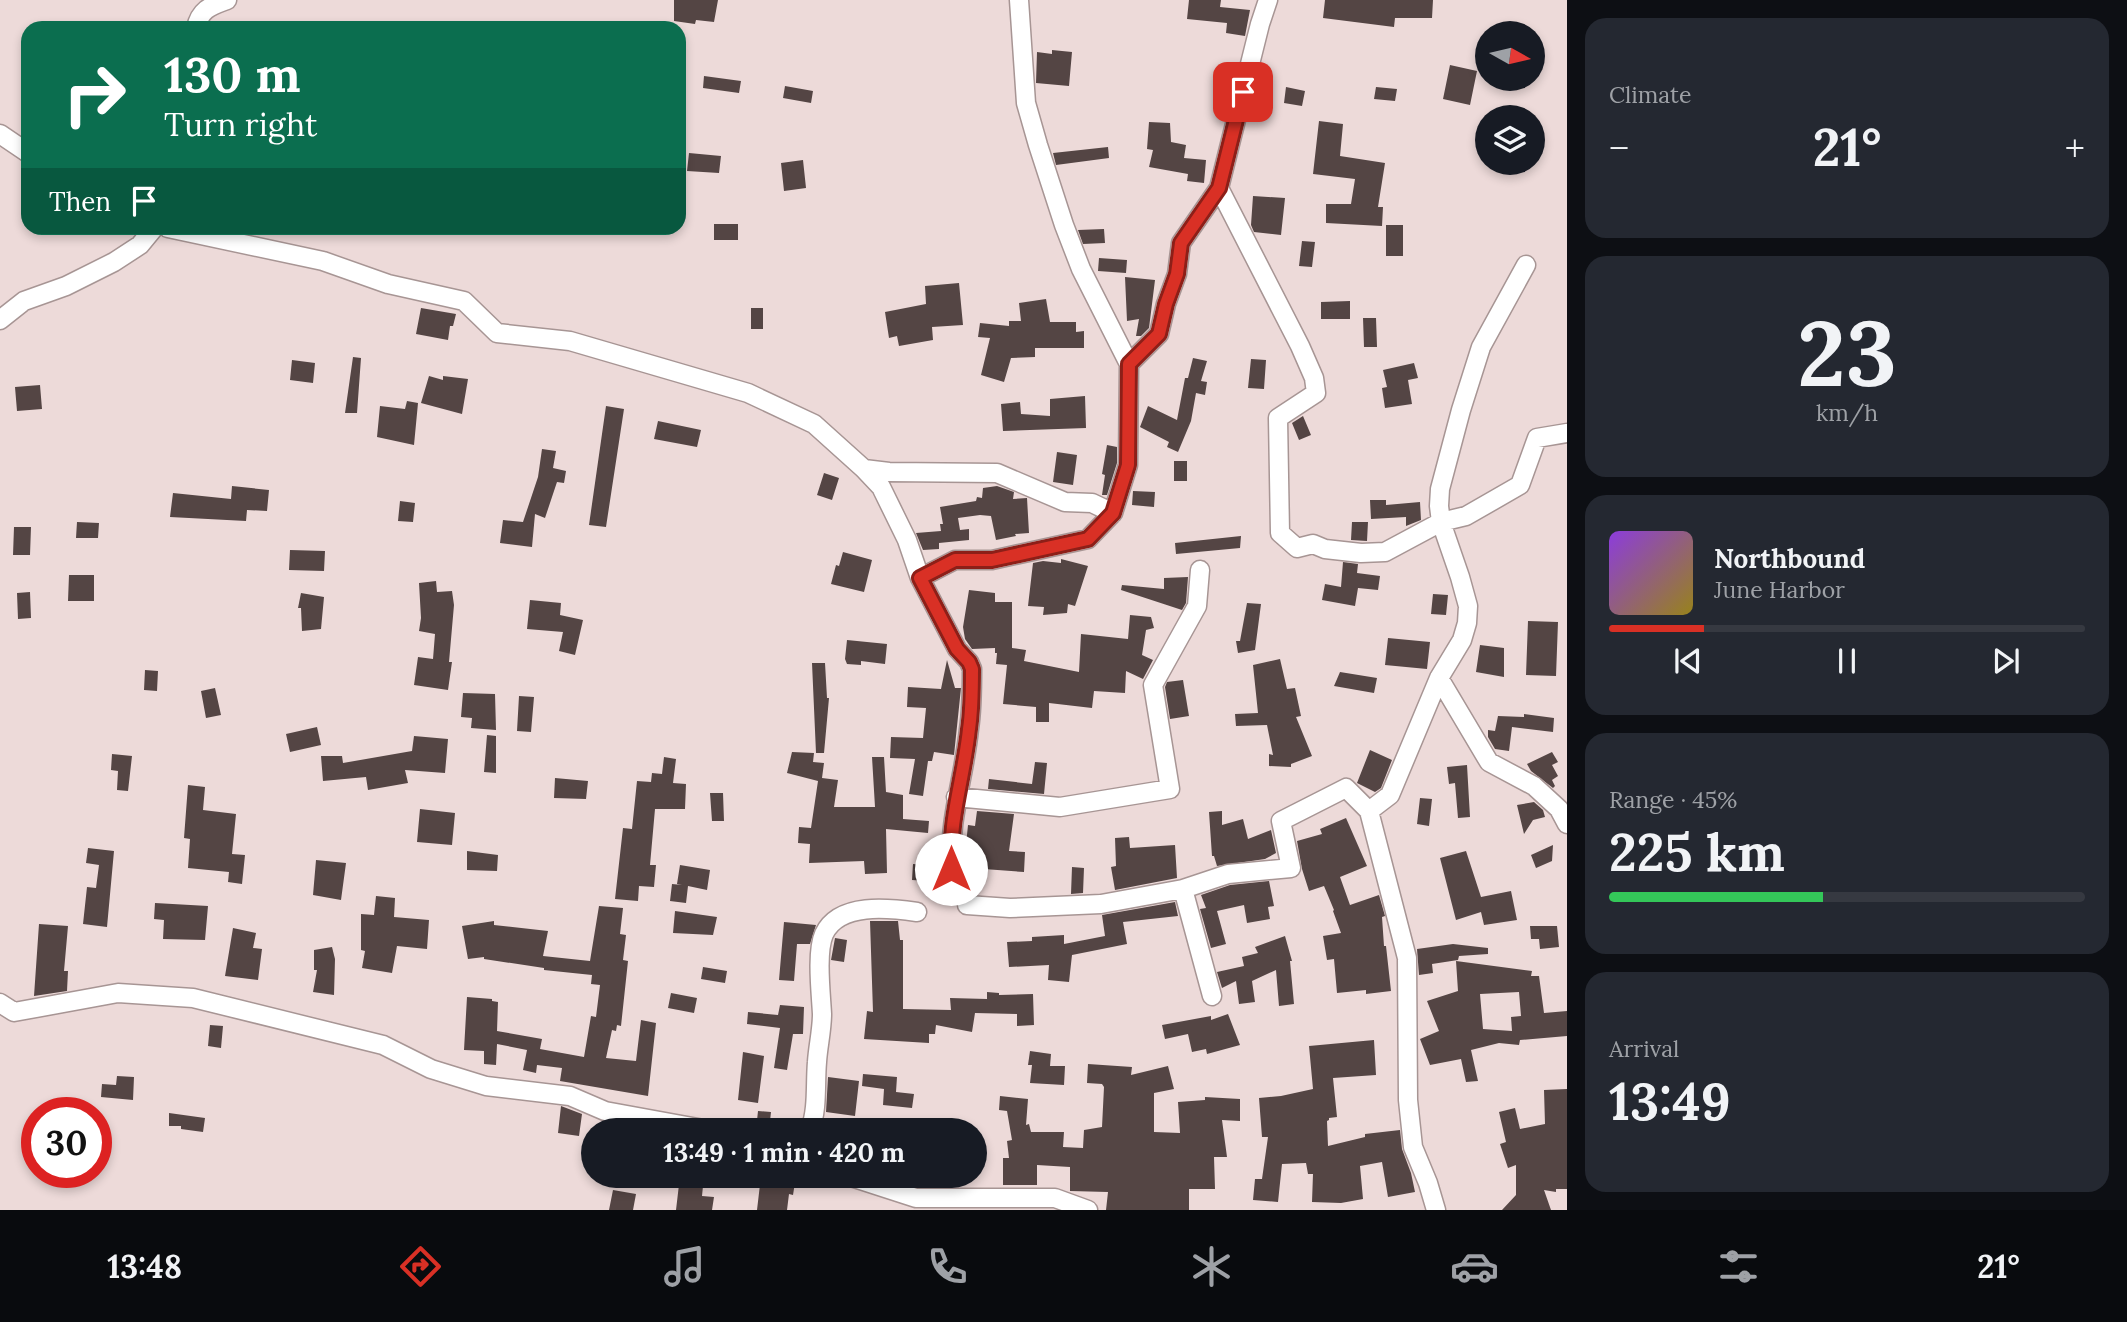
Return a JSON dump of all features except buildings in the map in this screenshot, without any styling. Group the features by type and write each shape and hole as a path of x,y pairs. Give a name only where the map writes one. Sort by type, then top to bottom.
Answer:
{"street":[{"path":"197,21 208,7 227,0"},
{"path":"920,578 955,560 992,560 1088,539 1113,513 1128,465 1129,364 1081,269 1038,145 1026,103 1019,0"},
{"path":"1129,364 1159,334 1177,274 1181,243 1219,188 1259,24 1268,0"},
{"path":"0,134 21,148"},
{"path":"1219,188 1314,378 1316,393 1278,418 1280,533 1297,548 1313,544 1325,550 1361,554 1385,552 1441,522 1466,516 1520,485 1537,438 1567,433"},
{"path":"0,320 24,301 66,286 114,262 148,235"},
{"path":"201,235 323,261 388,284 464,301 497,333 570,341 748,393 814,424 881,486 907,540 920,578 957,649 972,669 969,728 950,847 951,869"},
{"path":"1369,811 1390,795 1439,678 1462,640 1467,623 1468,606 1441,522 1440,489 1480,347 1526,265"},
{"path":"864,469 890,472 998,473 1065,502 1092,503 1113,513"},
{"path":"956,797 1060,807 1170,789 1153,685 1196,606 1200,570"},
{"path":"1439,678 1489,762 1534,786 1559,809 1567,824"},
{"path":"967,905 1010,908 1101,904 1183,888 1228,874 1292,868 1280,821 1346,788 1369,811 1407,958 1409,1100 1413,1147 1429,1183 1436,1210"},
{"path":"1183,888 1212,996"},
{"path":"813,1118 822,1017 820,985 825,932 833,923 852,912 889,908 917,912"},
{"path":"0,1003 14,1012 118,993 193,998 383,1045 431,1069 486,1086 570,1096 605,1111 643,1118"},
{"path":"885,1188 916,1198 1055,1198 1088,1210"}],"route":[{"path":"951,869 950,847 969,728 972,669 957,649 920,578 955,560 992,560 1088,539 1113,513 1128,465 1129,364 1159,334 1177,274 1181,243 1219,188 1243,92"}]}
